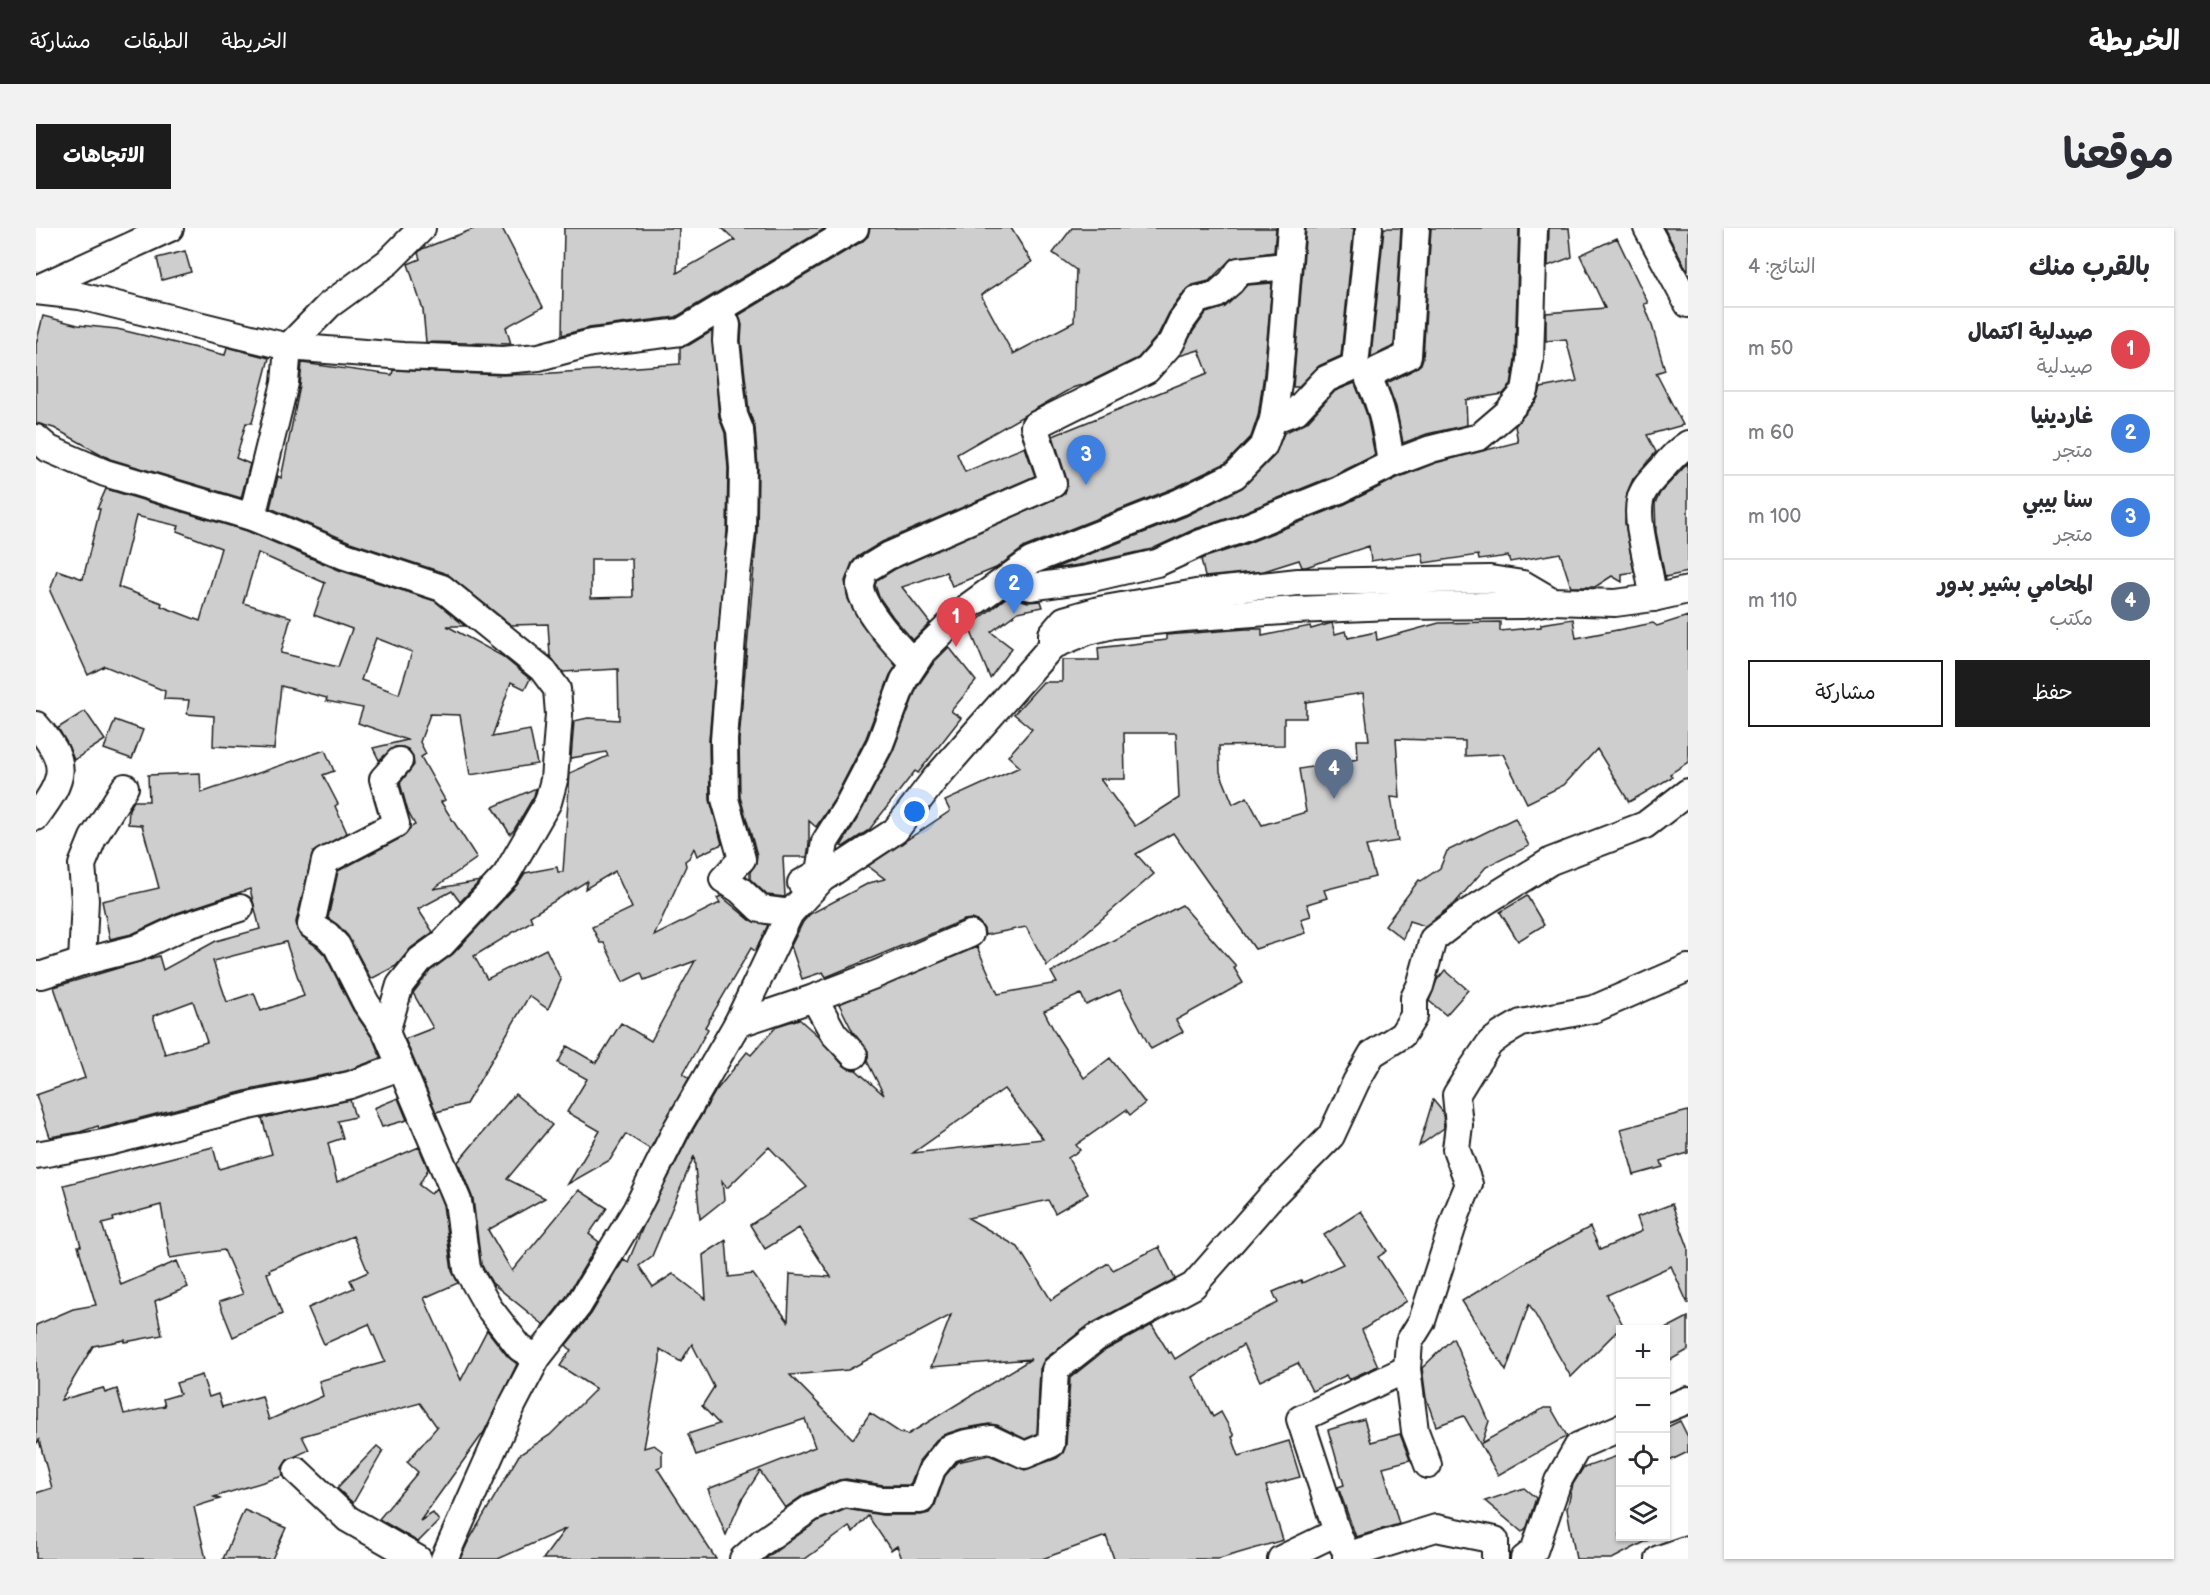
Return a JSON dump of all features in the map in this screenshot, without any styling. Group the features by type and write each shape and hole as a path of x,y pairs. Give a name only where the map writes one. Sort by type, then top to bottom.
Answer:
{"street":[{"path":"36,290 170,228"},
{"path":"252,517 285,383 288,347 329,305 388,262 422,228"},
{"path":"36,290 81,296 288,347 403,356 503,360 539,357 591,344 681,332 855,228"},
{"path":"790,913 791,889 820,872 825,842 847,807 880,744 904,680 923,651 969,606 1031,561 1180,502 1235,475 1264,445 1273,420 1279,376 1291,228"},
{"path":"1369,228 1362,373 1377,395 1384,419 1391,464"},
{"path":"1273,420 1296,411 1326,379 1378,370 1408,356 1416,228"},
{"path":"1007,579 1031,587 1088,579 1157,563 1201,543 1339,490 1391,464 1431,449 1479,437 1507,413 1525,391 1530,360 1534,228"},
{"path":"1647,228 1688,304"},
{"path":"914,663 896,645 871,612 860,586 865,570 888,556 1053,484 1034,426 1147,370 1172,344 1181,322 1197,300 1216,295 1231,282 1239,271 1276,267 1286,270"},
{"path":"720,309 727,325 726,341 734,415 740,430 743,468 742,532 736,573 724,740 725,799 742,859 723,879 740,890 760,909 790,913"},
{"path":"36,438 49,449 105,473 252,517 345,556 442,588 542,669 557,689 559,714 554,780 548,802 506,875 442,944 420,960 400,985 386,1032"},
{"path":"1653,598 1652,577 1642,535 1640,502 1644,489 1678,451 1688,444"},
{"path":"444,1559 513,1404 537,1358 578,1306 636,1210 677,1128 737,1024 790,913 822,879 895,831 934,780 1052,646 1052,634 1064,620 1099,610 1196,593 1298,582 1490,579 1522,584 1552,601 1615,603 1688,590"},
{"path":"36,725 58,759 61,771 55,790 36,817"},
{"path":"399,761 383,779 396,824 325,861 311,924 327,935 337,946 366,1003 386,1032 458,1201 467,1269 489,1308 520,1348 537,1358"},
{"path":"81,962 85,900 82,864 93,838 125,787"},
{"path":"743,1559 762,1542 811,1508 844,1494 882,1500 921,1500 932,1469 948,1449 991,1439 1025,1455 1051,1444 1055,1370 1096,1338 1193,1286 1268,1200 1331,1136 1372,1054 1402,1035 1414,1016 1414,998 1420,986 1433,939 1467,912 1551,861 1644,825 1688,792"},
{"path":"36,975 137,948 182,927 240,908"},
{"path":"737,1024 814,998 970,934"},
{"path":"1428,1465 1415,1431 1407,1354 1409,1342 1422,1321 1457,1213 1470,1184 1456,1149 1460,1125 1456,1095 1490,1043 1521,1023 1594,1009 1688,968"},
{"path":"814,998 834,1034 854,1055"},
{"path":"36,1155 109,1142 232,1110 332,1089 400,1067"},
{"path":"1407,1369 1300,1419 1347,1557 1436,1528 1495,1540 1495,1559"},
{"path":"1670,1407 1688,1400"},
{"path":"1524,1559 1534,1551 1558,1481 1578,1446 1616,1430"},
{"path":"297,1471 348,1519 418,1559"},
{"path":"1281,1559 1337,1532"},
{"path":"1659,1559 1688,1549"}],"building":[{"path":"476,228 502,228 543,307 506,327 511,344 426,342 423,310 408,264 420,259 418,253 422,249"},
{"path":"564,228 679,228 677,273 735,240 722,228 826,228 676,317 589,328 562,335"},
{"path":"870,228 1011,228 1032,262 981,295 1013,354 1074,322 1076,270 1053,253 1072,228 1276,228 1274,252 1232,258 1209,281 1193,285 1185,291 1169,313 1158,335 1138,358 1072,388 957,454 965,472 1025,447 1035,476 882,542 857,557 852,563 845,581 848,599 861,623 896,666 890,675 866,738 834,800 816,827 809,821 807,857 783,857 785,897 767,895 750,879 750,872 756,863 757,855 740,797 739,740 757,532 758,468 755,428 749,411 741,341 742,325 739,315 863,241 868,236"},
{"path":"1306,228 1354,228 1341,356 1319,366 1298,387 1293,387"},
{"path":"1384,228 1401,228 1394,346 1371,357"},
{"path":"1431,228 1519,228 1515,359 1511,385 1503,394 1466,400 1467,425 1427,434 1403,443 1396,407 1387,383 1415,369 1421,364 1423,358"},
{"path":"1549,228 1569,228 1572,257 1548,266"},
{"path":"1664,228 1688,228 1688,272"},
{"path":"1617,238 1648,303 1644,304 1665,370 1656,373 1683,425 1647,435 1656,452 1633,479 1627,493 1625,523 1634,572 1622,574 1622,582 1612,576 1595,587 1571,587 1560,553 1510,562 1508,556 1479,560 1478,555 1424,563 1422,553 1371,561 1369,546 1306,567 1302,567 1299,560 1264,571 1205,577 1201,559 1243,545 1345,504 1397,478 1435,463 1518,442 1515,426 1537,400 1541,388 1577,381 1566,339 1546,341 1546,313 1605,308 1580,255"},
{"path":"185,251 191,272 162,280 157,258"},
{"path":"1272,283 1258,416 1251,437 1226,463 1174,488 1025,547 996,568 952,586 946,572 902,587 930,623 913,640 879,597 875,585 877,580 895,569 1065,493 1067,480 1053,436 1208,373 1199,350 1179,356 1206,313 1225,307 1247,285"},
{"path":"43,316 78,325 117,329 225,355 227,347 269,358 252,423 246,423 236,458 250,464 241,498 110,459 54,428 36,423 36,344"},
{"path":"712,331 719,417 725,433 728,468 727,531 709,740 710,800 722,844 697,856 694,848 685,861 686,866 654,936 720,903 717,898 721,896 750,920 768,925 755,951 751,948 705,1027 708,1029 683,1074 689,1078 650,1149 626,1134 610,1160 568,1184 600,1131 567,1112 587,1079 558,1063 567,1046 596,1063 621,1023 651,1041 695,961 644,980 641,973 623,982 604,943 600,943 592,927 632,908 615,871 585,889 587,881 530,916 532,921 474,956 487,979 546,949 561,980 548,1009 529,996 466,1104 436,1112 405,1039 433,1028 413,993 430,971 453,954 517,885 525,873 557,867 558,872 563,872 570,773 608,756 606,752 571,758 574,721 588,718 619,720 618,669 563,672 550,656 548,624 511,625 447,574 350,542 270,508 278,476 281,478 300,386 302,363 392,375 393,370 502,375 538,374 680,364 680,347 689,345","holes":["591,559 632,559 633,597 591,598"]},
{"path":"1355,383 1367,415 1375,455 1333,476 1232,517 1195,529 1152,549 1052,569 1186,516 1242,488 1275,455 1284,433 1307,422 1335,391"},
{"path":"1688,463 1688,572 1665,577 1656,532 1655,504 1660,493"},
{"path":"106,489 247,531 339,570 435,601 465,626 447,626 502,656 530,679 525,689 511,682 492,737 530,730 537,764 470,775 460,715 430,714 420,742 426,754 421,757 445,800 441,802 477,858 433,889 480,881 460,902 452,891 418,909 433,932 411,948 396,966 371,979 348,936 328,918 338,871 403,837 415,825 408,812 400,783 414,765 413,756 408,749 395,747 379,760 373,748 407,740 358,723 363,708 326,701 327,698 281,686 274,749 213,746 214,716 187,714 189,700 164,699 165,691 105,666 88,675 50,591 57,570 83,579 100,509 97,509","holes":["136,516 179,526 177,531 221,548 200,621 161,606 162,603 118,587","258,553 325,583 314,615 352,629 338,667 281,653 291,617 243,603","376,638 412,652 399,694 361,680"]},
{"path":"1008,596 1028,602 1041,601 1043,607 1018,612 991,632 1012,648 990,678 969,627"},
{"path":"1688,616 1688,762 1670,774 1672,777 1629,802 1597,749 1564,785 1527,803 1503,754 1465,756 1465,741 1396,739 1400,798 1391,797 1398,841 1366,846 1375,877 1324,890 1327,898 1307,904 1311,916 1301,919 1306,933 1255,949 1173,833 1136,854 1154,874 1047,966 1026,927 985,935 979,922 971,919 826,977 823,972 802,979 791,946 803,922 810,914 869,883 885,879 868,866 950,811 945,801 1020,767 1008,756 1032,729 1014,714 1043,682 1062,682 1062,660 1099,660 1098,648 1166,640 1166,635 1262,629 1262,636 1310,626 1311,629 1332,623 1335,634 1346,631 1348,638 1376,632 1377,640 1439,623 1500,622 1500,631 1541,627 1541,624 1573,619 1576,638 1653,623 1657,626","holes":["1363,693 1369,740 1357,740 1358,759 1299,769 1306,812 1262,825 1247,797 1233,804 1220,772 1219,746 1284,745 1284,718 1306,718 1306,702","1124,733 1176,733 1179,798 1135,826 1100,779 1125,779"]},
{"path":"949,647 976,681 951,711 961,718 918,773 915,771 869,830 843,847 841,846 893,751 917,687 935,661"},
{"path":"85,711 105,740 74,760 58,728"},
{"path":"115,720 143,730 132,759 104,749"},
{"path":"325,750 334,771 323,775 338,804 335,806 347,833 313,852 296,922 297,930 325,955 353,1010 373,1039 381,1058 346,1071 249,1090 99,1129 98,1126 80,1132 50,1137 36,1095 85,1078 54,987 159,956 163,970 216,941 260,929 250,889 177,913 132,934 110,939 102,901 159,888 142,825 128,824 129,809 134,801 149,801 148,775 200,773 201,793","holes":["286,942 304,996 261,1011 254,993 227,1002 213,961","193,1001 207,1042 165,1054 153,1016"]},
{"path":"536,788 534,796 510,834 493,807"},
{"path":"1515,818 1529,846 1486,867 1456,902 1425,926 1409,921 1403,939 1385,925 1419,880 1421,881 1440,868 1447,851"},
{"path":"1527,896 1544,925 1518,941 1500,912"},
{"path":"1182,905 1236,966 1234,968 1243,983 1176,1020 1183,1032 1151,1049 1120,990 1086,1005 1081,994 1044,1011 1058,1038 1084,1078 1110,1058 1145,1103 1130,1115 1126,1110 1076,1145 1080,1150 1068,1158 1088,1194 1055,1213 1048,1200 968,1218 1018,1247 1051,1300 1108,1263 1113,1270 1159,1247 1175,1279 1089,1325 1045,1359 1040,1369 1037,1434 1025,1439 997,1425 989,1424 961,1429 936,1440 920,1460 910,1485 883,1485 839,1480 805,1494 785,1508 760,1471 742,1499 726,1535 708,1489 815,1447 805,1419 696,1455 688,1434 719,1424 702,1406 714,1387 692,1344 681,1362 660,1349 660,1361 644,1448 654,1445 662,1451 662,1466 657,1468 716,1559 543,1559 565,1529 498,1559 460,1559 519,1455 550,1435 596,1389 560,1366 571,1350 566,1345 591,1314 624,1259 628,1262 643,1227 690,1135 715,1092 747,1052 751,1055 777,1026 799,1019 818,1036 843,1065 856,1070 884,1095 867,1061 868,1051 853,1032 839,1004 977,947 998,994 1057,983 1051,972","holes":["1004,1089 1043,1139 913,1153","769,1147 807,1187 750,1225 765,1249 799,1228 831,1277 790,1274 788,1321 753,1274 729,1277 726,1240 703,1255 706,1299 673,1274 653,1287 639,1266 652,1256 694,1156 700,1219 724,1200 722,1181 727,1188","951,1315 931,1367 1031,1359 907,1435 870,1413 853,1439 790,1375 848,1370"]},
{"path":"1445,970 1468,990 1446,1015 1429,1001 1437,980"},
{"path":"515,1094 552,1125 507,1179 545,1198 488,1230 512,1271 579,1190 607,1208 589,1234 599,1242 566,1297 544,1325 492,1283 481,1264 473,1199 458,1162"},
{"path":"398,1098 407,1120 382,1127 374,1108"},
{"path":"350,1100 355,1117 338,1121 343,1138 328,1143 337,1182 419,1147 428,1169 419,1185 431,1194 436,1188 443,1205 452,1271 458,1283 424,1298 461,1380 487,1330 508,1357 517,1364 484,1432 420,1521 433,1513 439,1521 418,1542 379,1519 418,1472 407,1462 437,1427 420,1403 302,1436 309,1450 287,1460 282,1468 283,1476 214,1497 220,1499 194,1507 206,1559 36,1559 36,1493 52,1488 39,1440 36,1444 36,1325 73,1309 96,1305 78,1246 81,1246 64,1185 213,1147 219,1169 272,1154 262,1118","holes":["161,1205 170,1258 224,1250 243,1294 219,1302 233,1337 282,1314 267,1273 270,1272 269,1270 353,1236 368,1272 350,1280 354,1288 308,1308 324,1344 369,1324 385,1362 319,1381 323,1396 269,1420 262,1396 222,1407 218,1394 209,1397 202,1375 176,1383 180,1394 163,1399 165,1406 124,1414 117,1389 105,1393 103,1388 61,1400 93,1346 162,1335 155,1301 188,1287 177,1261 121,1285 102,1224 114,1221 113,1218"]},
{"path":"1433,1100 1443,1112 1444,1128 1419,1146"},
{"path":"1688,1111 1688,1153 1661,1161 1663,1167 1634,1175 1621,1129"},
{"path":"1672,1204 1688,1247 1688,1304 1671,1266 1607,1295 1623,1325 1616,1325 1616,1332 1571,1377 1529,1304 1506,1371 1462,1301 1531,1259 1590,1227 1600,1250 1642,1231 1637,1217"},
{"path":"1361,1211 1387,1251 1378,1257 1407,1301 1362,1330 1378,1366 1349,1379 1347,1375 1312,1391 1298,1363 1260,1381 1243,1345 1193,1377 1213,1417 1221,1412 1234,1436 1232,1437 1239,1456 1289,1441 1300,1477 1266,1486 1283,1540 1219,1559 1114,1559 1106,1536 1042,1559 902,1559 897,1546 891,1550 868,1516 853,1532 849,1527 805,1559 765,1559 818,1521 846,1509 882,1515 929,1513 935,1505 945,1476 957,1462 989,1455 1025,1470 1057,1458 1063,1453 1066,1445 1070,1378 1104,1351 1152,1325 1175,1359 1213,1335 1278,1303 1273,1292 1301,1280 1302,1283 1343,1264 1324,1235"},
{"path":"1688,1317 1688,1350 1670,1360 1670,1326"},
{"path":"1453,1338 1489,1421 1482,1443 1544,1408 1551,1408 1567,1436 1498,1475 1464,1416 1436,1426 1426,1398 1422,1368"},
{"path":"1364,1419 1371,1442 1400,1434 1410,1460 1383,1467 1399,1524 1356,1537 1338,1487 1344,1485 1328,1430"},
{"path":"1680,1421 1688,1437 1688,1452 1670,1461 1670,1433 1670,1426"},
{"path":"377,1446 383,1451 353,1503 337,1488"},
{"path":"1616,1456 1616,1541 1646,1541 1612,1559 1576,1559 1567,1509 1573,1484 1583,1468"},
{"path":"1524,1488 1536,1498 1527,1527 1522,1532 1485,1501"},
{"path":"244,1510 286,1528 272,1559 223,1559"}],"place":[{"name":"سنا بيبي","path":"1086,485"},
{"name":"غاردينيا","path":"1014,614"},
{"name":"صيدلية اكتمال","path":"956,647"},
{"name":"المحامي بشير بدور","path":"1334,799"}]}
